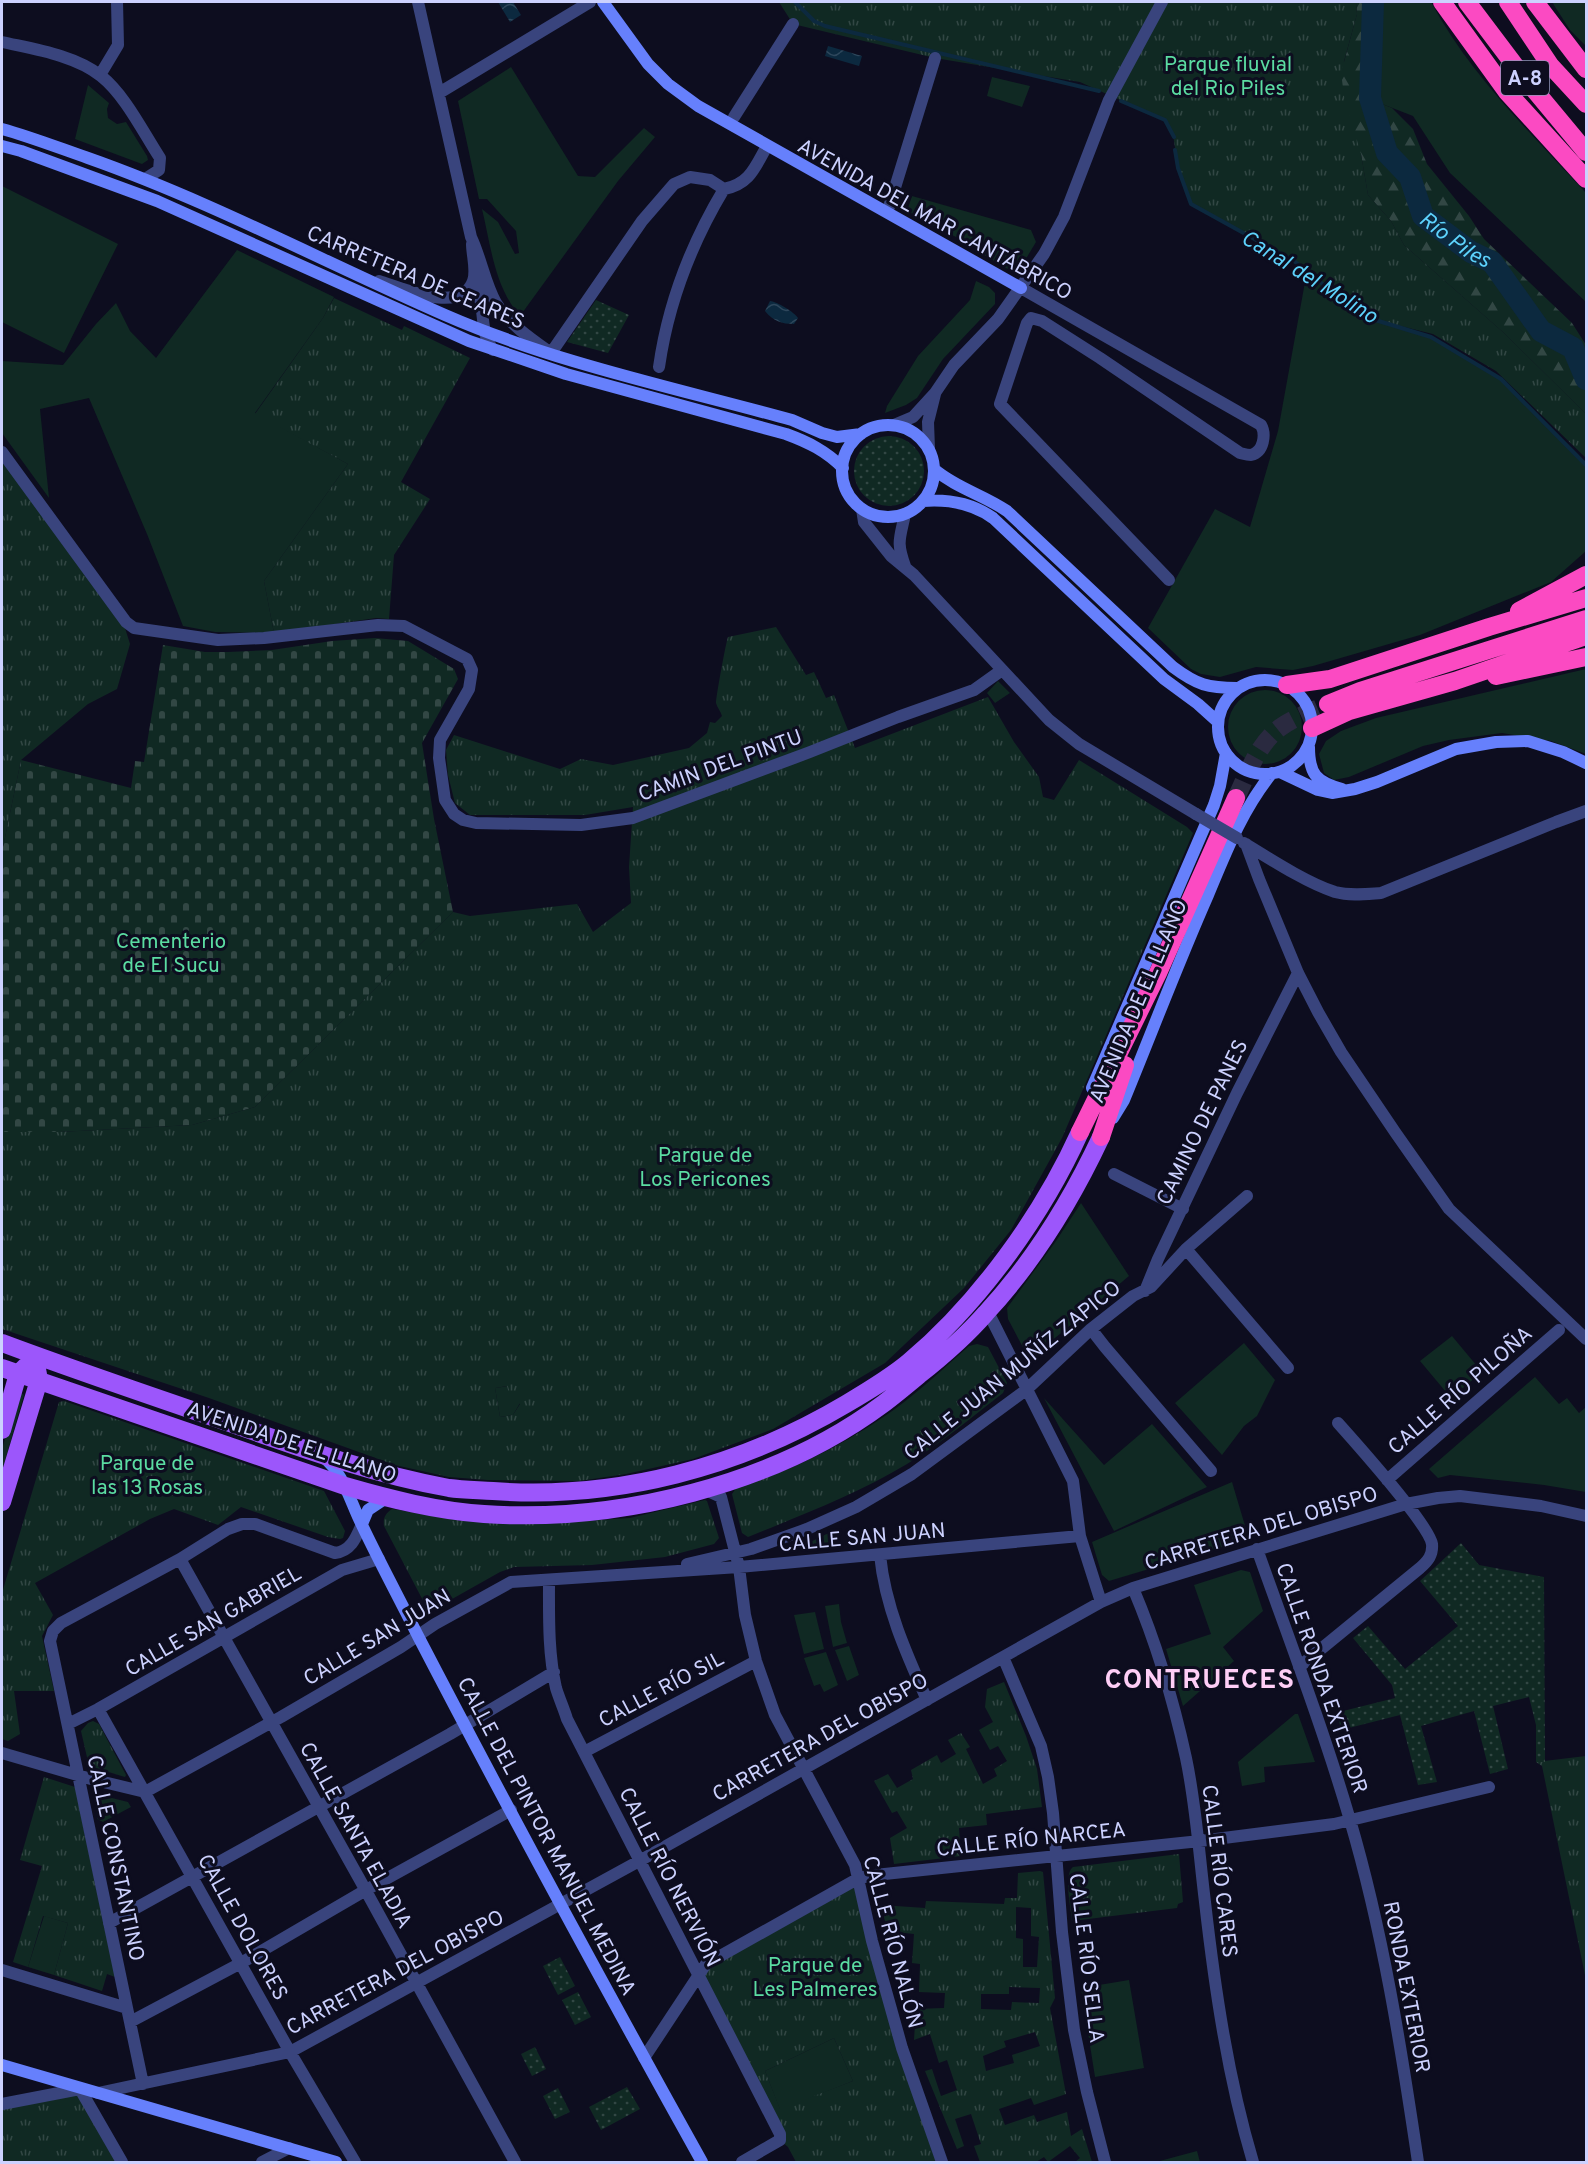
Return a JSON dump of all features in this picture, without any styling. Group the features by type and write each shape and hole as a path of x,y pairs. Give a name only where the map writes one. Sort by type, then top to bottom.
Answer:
{"highway":[{"path":"1442,2 1507,92 1587,179"},
{"name":"A-8","path":"1467,2 1522,75 1587,152"},
{"name":"A-8","path":"1508,2 1550,65 1587,104"},
{"path":"1535,2 1567,45 1587,67"},
{"path":"1489,627 1587,575"},
{"path":"1287,685 1330,679 1587,598"},
{"path":"1328,704 1587,619"},
{"path":"1311,736 1349,711 1455,681 1587,636"},
{"path":"1455,681 1502,675 1587,657"},
{"path":"1080,1132 1158,973 1236,798"},
{"path":"1101,1137 1158,973"}],"main road":[{"name":"AVENIDA DEL MAR CANTÁBRICO","path":"603,2 648,64 668,84 698,106 1021,288"},
{"name":"CARRETERA DE CEARES","path":"2,129 145,179 192,198 447,315 483,329 551,353 792,420 822,433 837,437 861,434"},
{"name":"CARRETERA DE CEARES","path":"2,146 157,201 441,330 493,350 566,374 786,434 822,450 843,468"},
{"path":"882,425 894,425 914,432 929,449 934,469 933,481 923,501 915,509 890,517 876,515 862,509 847,491 843,480 845,455 861,434 882,425"},
{"path":"934,469 954,483 994,501 1007,511 1173,668 1192,681 1221,688 1238,688"},
{"path":"923,501 959,502 983,511 993,518 1164,679 1218,722"},
{"path":"1355,789 1341,789 1318,779 1312,772 1309,761 1310,711 1301,696 1287,685 1276,680 1252,681 1229,696 1221,708 1218,722 1219,738 1226,753 1235,763 1246,770 1276,773 1318,790 1332,793 1355,789 1456,749 1496,742 1528,741 1563,752 1587,763"},
{"path":"1276,773 1295,763 1302,756 1311,736"},
{"name":"AVENIDA DE EL LLANO","path":"2,1343 36,1358 384,1474 452,1488 524,1493 580,1491 644,1482 714,1464 810,1425 872,1389 908,1363 968,1304 994,1272 1046,1198 1080,1132 1089,1097 1214,805 1221,786 1226,753"},
{"name":"AVENIDA DE EL LLANO","path":"10,1371 345,1486 386,1498 482,1514 541,1516 644,1504 714,1490 773,1465 829,1438 882,1405 950,1350 988,1312 1029,1262 1065,1209 1101,1137 1124,1100 1240,820 1255,795 1276,773"},
{"path":"2,1430 10,1371 26,1366 36,1358 39,1380 2,1502"},
{"name":"CALLE DEL PINTOR MANUEL MEDINA","path":"317,1452 329,1461 345,1486 379,1558 465,1725 560,1905 702,2163"},
{"path":"362,1524 368,1510 386,1498"},
{"path":"2,2065 336,2163"}],"street":[{"path":"100,75 118,45 117,2"},
{"path":"418,2 471,237 483,329 486,341 493,350"},
{"path":"439,93 590,2"},
{"path":"894,425 913,417 935,393 954,366 998,319 1044,254 1064,217 1109,99 1162,2"},
{"path":"734,117 793,24"},
{"path":"2,42 61,56 100,75 115,89 160,158 159,170 145,179"},
{"path":"889,207 935,58"},
{"path":"471,237 496,302 508,318 551,353 642,221 674,184 690,177 710,180 724,189 734,187 751,176 767,146"},
{"path":"659,367 676,292 711,212 724,189"},
{"path":"361,276 440,299 458,297 466,292 473,283 474,272"},
{"name":"AVENIDA DEL MAR CANTÁBRICO","path":"1021,288 1255,420 1264,431 1263,443 1257,451 1251,455 1240,453 1100,358 1036,318 1031,318 1027,323 1000,404 1169,580"},
{"path":"929,449 928,422 935,393"},
{"name":"CAMIN DEL PINTU","path":"2,452 126,622 135,628 218,640 264,639 378,625 404,626 467,659 472,670 469,689 440,740 439,758 445,800 454,814 463,820 476,823 581,825 633,818 974,690 1002,670"},
{"path":"862,509 864,522 891,556 905,566 1049,720 1079,744 1319,885 1336,892 1354,895 1382,893 1587,811"},
{"path":"904,514 898,537 899,549 905,566"},
{"path":"1242,841 1298,973 1341,1052 1449,1209 1587,1339"},
{"name":"CAMINO DE PANES","path":"1145,1291 1237,1093 1298,973"},
{"path":"1114,1174 1183,1209"},
{"name":"CALLE JUAN MUÑÍZ ZAPICO","path":"735,1554 807,1529 856,1507 912,1474 1026,1390 1091,1329 1133,1296 1151,1287 1185,1249 1247,1196"},
{"path":"1185,1249 1288,1368"},
{"path":"988,1312 1073,1481 1080,1536 1101,1602"},
{"path":"1091,1329 1212,1471"},
{"name":"CALLE RÍO PILOÑA","path":"1387,1480 1559,1330"},
{"path":"1299,1667 1420,1568 1431,1556 1431,1539 1387,1480 1338,1423"},
{"name":"CALLE RÍO NALÓN","path":"714,1464 714,1490 739,1568 745,1615 756,1661 775,1715 860,1878 872,1941 902,2048 942,2163"},
{"name":"CARRETERA DEL OBISPO","path":"97,2094 290,2052 560,1905 1101,1602 1133,1588 1406,1504 1438,1498 1460,1496 1541,1506 1587,1516"},
{"path":"180,1559 228,1529 242,1524 255,1524 335,1553 343,1560 342,1570"},
{"path":"335,1553 343,1552 354,1542 362,1524"},
{"name":"CALLE SAN JUAN","path":"145,1792 271,1722 497,1588 511,1582 739,1568 1080,1536"},
{"path":"778,1540 771,1548 778,1564"},
{"name":"CALLE RONDA EXTERIOR","path":"1257,1549 1350,1821"},
{"name":"CALLE SAN JUAN","path":"647,1572 735,1554"},
{"path":"880,1554 900,1639 927,1700"},
{"name":"CALLE SAN GABRIEL","path":"68,1724 342,1570 379,1558"},
{"name":"CALLE SANTA ELADIA","path":"180,1559 366,1890 515,2163"},
{"name":"CALLE CONSTANTINO","path":"143,2084 50,1641 53,1631 61,1623 180,1559"},
{"name":"CALLE RÍO NERVIÓN","path":"549,1580 549,1626 554,1672 556,1689 564,1709 699,1974 705,1991 780,2134 780,2140 742,2163"},
{"name":"CALLE RÍO CARES","path":"1133,1588 1168,1694 1186,1758 1200,1841 1213,1972 1230,2071 1253,2163"},
{"name":"CALLE RÍO SELLA","path":"1003,1657 1041,1746 1048,1777 1074,2030 1105,2163"},
{"name":"CALLE RÍO SIL","path":"584,1752 756,1661"},
{"path":"109,1923 465,1725 554,1672"},
{"name":"CALLE DOLORES","path":"98,1709 290,2052 355,2163"},
{"path":"2,1753 79,1776 145,1792"},
{"name":"CALLE RÍO NARCEA","path":"644,2058 706,1964 860,1878 1200,1841 1350,1821 1489,1787"},
{"path":"130,2022 241,1963 366,1890 511,1810"},
{"name":"RONDA EXTERIOR","path":"1350,1821 1383,1952 1399,2034 1418,2163"},
{"path":"2,1970 127,2008"},
{"path":"2,2104 80,2089 122,2163"},
{"path":"262,2163 289,2148"}],"green space":[{"name":"Parque fluvial del Rio Piles","path":"779,2 1356,2 1357,14 1341,72 1344,96 1361,154 1368,195 1391,221 1404,245 1504,333 1586,414 1586,458 1496,371 1433,334 1372,319 1345,302 1294,261 1191,204 1178,168 1173,134 1165,120 1080,82 935,58 793,24"},
{"path":"1356,2 1379,2 1377,102 1392,108 1413,129 1427,164 1469,216 1484,239 1572,323 1586,345 1586,414 1504,333 1404,245 1391,221 1368,195 1361,154 1307,112 1336,63 1344,62 1357,14"},
{"path":"1379,2 1431,2 1447,29 1483,79 1586,193 1586,302 1450,173 1413,116 1377,102"},
{"path":"1552,2 1586,2 1586,46 1570,30"},
{"path":"511,67 578,176 595,177 644,128 655,137 618,181 520,316 504,292 499,279 482,209 498,222 515,254 519,253 516,231 487,199 479,199 458,101"},
{"path":"992,77 1030,86 1022,107 987,96"},
{"path":"88,85 109,103 108,118 117,124 126,122 148,160 142,164 75,139"},
{"path":"2,186 118,244 64,353 2,322"},
{"path":"912,196 1031,230 1036,242 1021,267 1011,271 979,252 978,248 924,221 925,218 915,212 913,214 907,211"},
{"path":"237,250 334,297 323,318 255,413 348,464 264,581 274,633 215,632 183,626 89,398 40,409 49,498 2,433 2,361 63,365 116,303 130,331 156,358"},
{"path":"1307,271 1345,302 1372,319 1431,337 1501,379 1586,465 1586,551 1551,582 1420,635 1293,670 1256,667 1220,677 1201,674 1191,669 1148,628 1215,509 1250,527 1278,431"},
{"path":"976,281 989,287 995,293 995,304 943,359 917,398 885,413 918,356 970,300"},
{"path":"334,298 402,330 404,326 470,358 401,482 430,499 394,555 389,619 376,618 274,633 264,581 348,464 255,414 323,318"},
{"path":"596,300 629,315 608,353 567,342"},
{"path":"889,436 908,442 918,452 924,471 918,490 908,500 889,506 870,500 860,490 854,471 860,452 870,442"},
{"path":"2,459 124,625 130,644 117,689 88,704 21,760 2,852"},
{"name":"Parque de Los Pericones","path":"776,627 806,675 814,672 826,698 834,695 855,748 988,697 1014,742 1039,777 1043,797 1054,800 1079,760 1187,827 1193,833 1062,1138 1011,1230 964,1288 885,1363 773,1429 693,1459 626,1474 579,1481 449,1477 395,1465 209,1398 2,1329 2,1132 59,1132 192,1125 255,1107 453,912 470,916 577,904 593,932 631,903 629,867 633,807 585,815 470,815 455,803 448,775 446,750 454,735 560,769 581,759 613,765 689,748 707,733 710,722 715,723 722,716 716,703 728,637","holes":["507,1386 510,1398 520,1404 513,1415 500,1417 495,1388"]},
{"name":"Cementerio de El Sucu","path":"375,638 408,641 454,669 458,679 422,743 434,819 453,912 255,1107 192,1125 59,1132 2,1132 2,852 21,760 131,788 135,761 144,762 163,645 205,652 228,652 272,650 332,641"},
{"path":"1586,669 1586,754 1551,741 1502,733 1423,746 1349,777 1334,780 1324,773 1319,754 1326,741 1341,731 1376,718"},
{"path":"998,681 1010,693 995,703 987,693"},
{"path":"1258,690 1272,690 1286,696 1296,706 1302,720 1300,741 1286,758 1272,764 1258,764 1244,758 1234,748 1228,734 1228,720 1234,706 1244,696"},
{"path":"1081,1203 1129,1276 1036,1354 1028,1357 1008,1319 1007,1308"},
{"path":"1452,1336 1482,1372 1451,1398 1420,1361"},
{"path":"1244,1343 1275,1380 1257,1416 1244,1426 1222,1455 1175,1403"},
{"path":"977,1344 988,1347 1007,1383 1003,1393 956,1430 888,1475 829,1504 748,1537 742,1533 732,1494 737,1487 799,1464 858,1433 905,1402 969,1346"},
{"path":"1535,1377 1559,1404 1567,1398 1579,1413 1586,1407 1586,1492 1450,1475 1438,1478 1429,1469"},
{"path":"508,1386 520,1403 513,1415 500,1417 495,1388"},
{"path":"20,1392 24,1395 2,1471 2,1449"},
{"path":"1044,1398 1104,1465 1152,1424 1207,1487 1114,1531"},
{"name":"Parque de las 13 Rosas","path":"64,1401 324,1491 345,1531 343,1538 328,1537 241,1507 218,1525 174,1509 150,1519 35,1583 53,1615 42,1636 54,1691 14,1691 20,1734 8,1741 2,1739 2,1593 59,1402"},
{"path":"1232,1482 1249,1539 1109,1581 1102,1575 1092,1542"},
{"path":"705,1500 719,1538 714,1544 665,1557 592,1565 514,1567 500,1572 429,1612 384,1526 385,1516 392,1509 455,1520 535,1524 630,1518"},
{"path":"831,1532 832,1545 798,1548"},
{"path":"1461,1543 1479,1565 1544,1577 1545,1762 1536,1762 1536,1725 1529,1697 1493,1706 1508,1769 1490,1774 1474,1711 1421,1726 1437,1782 1418,1785 1400,1715 1341,1730 1336,1707 1341,1706 1343,1711 1395,1698 1392,1685 1353,1638 1368,1626 1405,1669 1458,1626 1420,1581"},
{"path":"1241,1570 1250,1572 1263,1611 1223,1647 1234,1661 1183,1706 1166,1649 1211,1634 1194,1585"},
{"path":"839,1604 847,1643 833,1647 825,1606"},
{"path":"815,1612 824,1649 804,1654 794,1615"},
{"path":"849,1646 859,1675 847,1681 835,1650"},
{"path":"826,1652 838,1685 824,1692 820,1684 814,1686 804,1658"},
{"path":"1004,1682 1037,1769 1042,1807 986,1814 987,1825 959,1828 961,1856 894,1864 890,1838 907,1828 897,1811 892,1813 874,1781 888,1774 897,1788 913,1779 911,1770 937,1755 941,1763 956,1754 948,1740 961,1733 970,1747 966,1749 983,1784 997,1776 994,1769 1007,1761 998,1746 990,1750 979,1730 993,1722 985,1707 987,1689"},
{"path":"1295,1714 1298,1714 1315,1762 1264,1767 1265,1782 1242,1786 1238,1762"},
{"path":"93,1721 99,1724 125,1777 89,1766 81,1731"},
{"path":"1586,1756 1586,1980 1542,1766 1536,1762"},
{"path":"44,1777 75,1787 115,1977 107,1974 102,1991 54,1975 68,1923 43,1916 28,1967 13,1962 42,1866 20,1860"},
{"path":"100,1795 128,1802 131,1807 103,1822 97,1819 96,1797"},
{"path":"1179,1854 1183,1902 1178,1904 1177,1908 1072,1921 1068,1877 1073,1867"},
{"path":"1043,1872 1055,1998 1050,2008 1066,2094 1034,2105 1031,2098 999,2109 1005,2125 1034,2115 1037,2122 1067,2112 1071,2136 1082,2129 1092,2162 1075,2162 1080,2158 1070,2146 1048,2162 1044,2157 1036,2162 980,2162 974,2146 981,2144 971,2114 955,2119 964,2146 957,2149 925,2071 932,2069 941,2096 957,2090 947,2060 939,2063 930,2034 914,2040 916,2009 944,2008 945,1993 919,1992 920,1964 912,1963 914,1934 887,1929 881,1905 925,1908 926,1901 1004,1904 1005,1898 1017,1898 1018,1873","holes":["1016,1907 1031,1908 1031,1936 1039,1937 1037,1967 1023,1967 1023,1939 1016,1938","1009,1987 1040,1988 1039,2003 1012,2002 1011,2010 981,2009 981,1994 1009,1994","1035,2032 1040,2046 1012,2055 1014,2063 986,2071 983,2056 1006,2047 1004,2041"]},
{"name":"Parque de Les Palmeres","path":"859,1878 872,1942 942,2162 796,2162 788,2147 780,2140 699,1974","holes":["834,2038 853,2081 780,2109 765,2071"]},
{"path":"44,1916 68,1923 54,1975 28,1967"},
{"path":"560,1957 575,1986 558,1995 543,1966"},
{"path":"1129,1980 1144,2068 1095,2077 1081,1988"},
{"path":"578,1992 591,2017 575,2025 562,2000"},
{"path":"834,2038 853,2081 780,2110 765,2071"},
{"path":"535,2047 546,2069 532,2076 521,2054"},
{"path":"627,2087 640,2109 601,2130 589,2107"},
{"path":"558,2088 570,2112 555,2119 543,2096"},
{"path":"80,2089 122,2162 2,2162 2,2104"},
{"path":"1197,2151 1200,2162 1156,2162"}],"water":[{"path":"498,2 513,2 521,15 510,22"},
{"path":"828,46 862,56 859,66 825,56"},
{"path":"770,301 781,305 796,316 798,318 794,324 771,317 765,311"}],"waterway":[{"name":"Canal del Molino","path":"795,2 814,21 825,26 1099,91"},
{"name":"Río Piles","path":"1373,2 1370,98 1387,153 1410,177 1423,216 1471,252 1492,262 1541,331 1573,348 1586,379"},
{"name":"Canal del Molino","path":"1121,101 1165,120 1174,137"},
{"name":"Canal del Molino","path":"1175,150 1178,168 1191,204 1294,261 1345,302 1372,319 1431,337 1501,379 1586,465"}],"tunnel":[{"path":"1236,798 1254,759 1266,741 1292,720 1328,704"}],"district":[{"name":"CONTRUECES","path":"1200,1679"}]}
